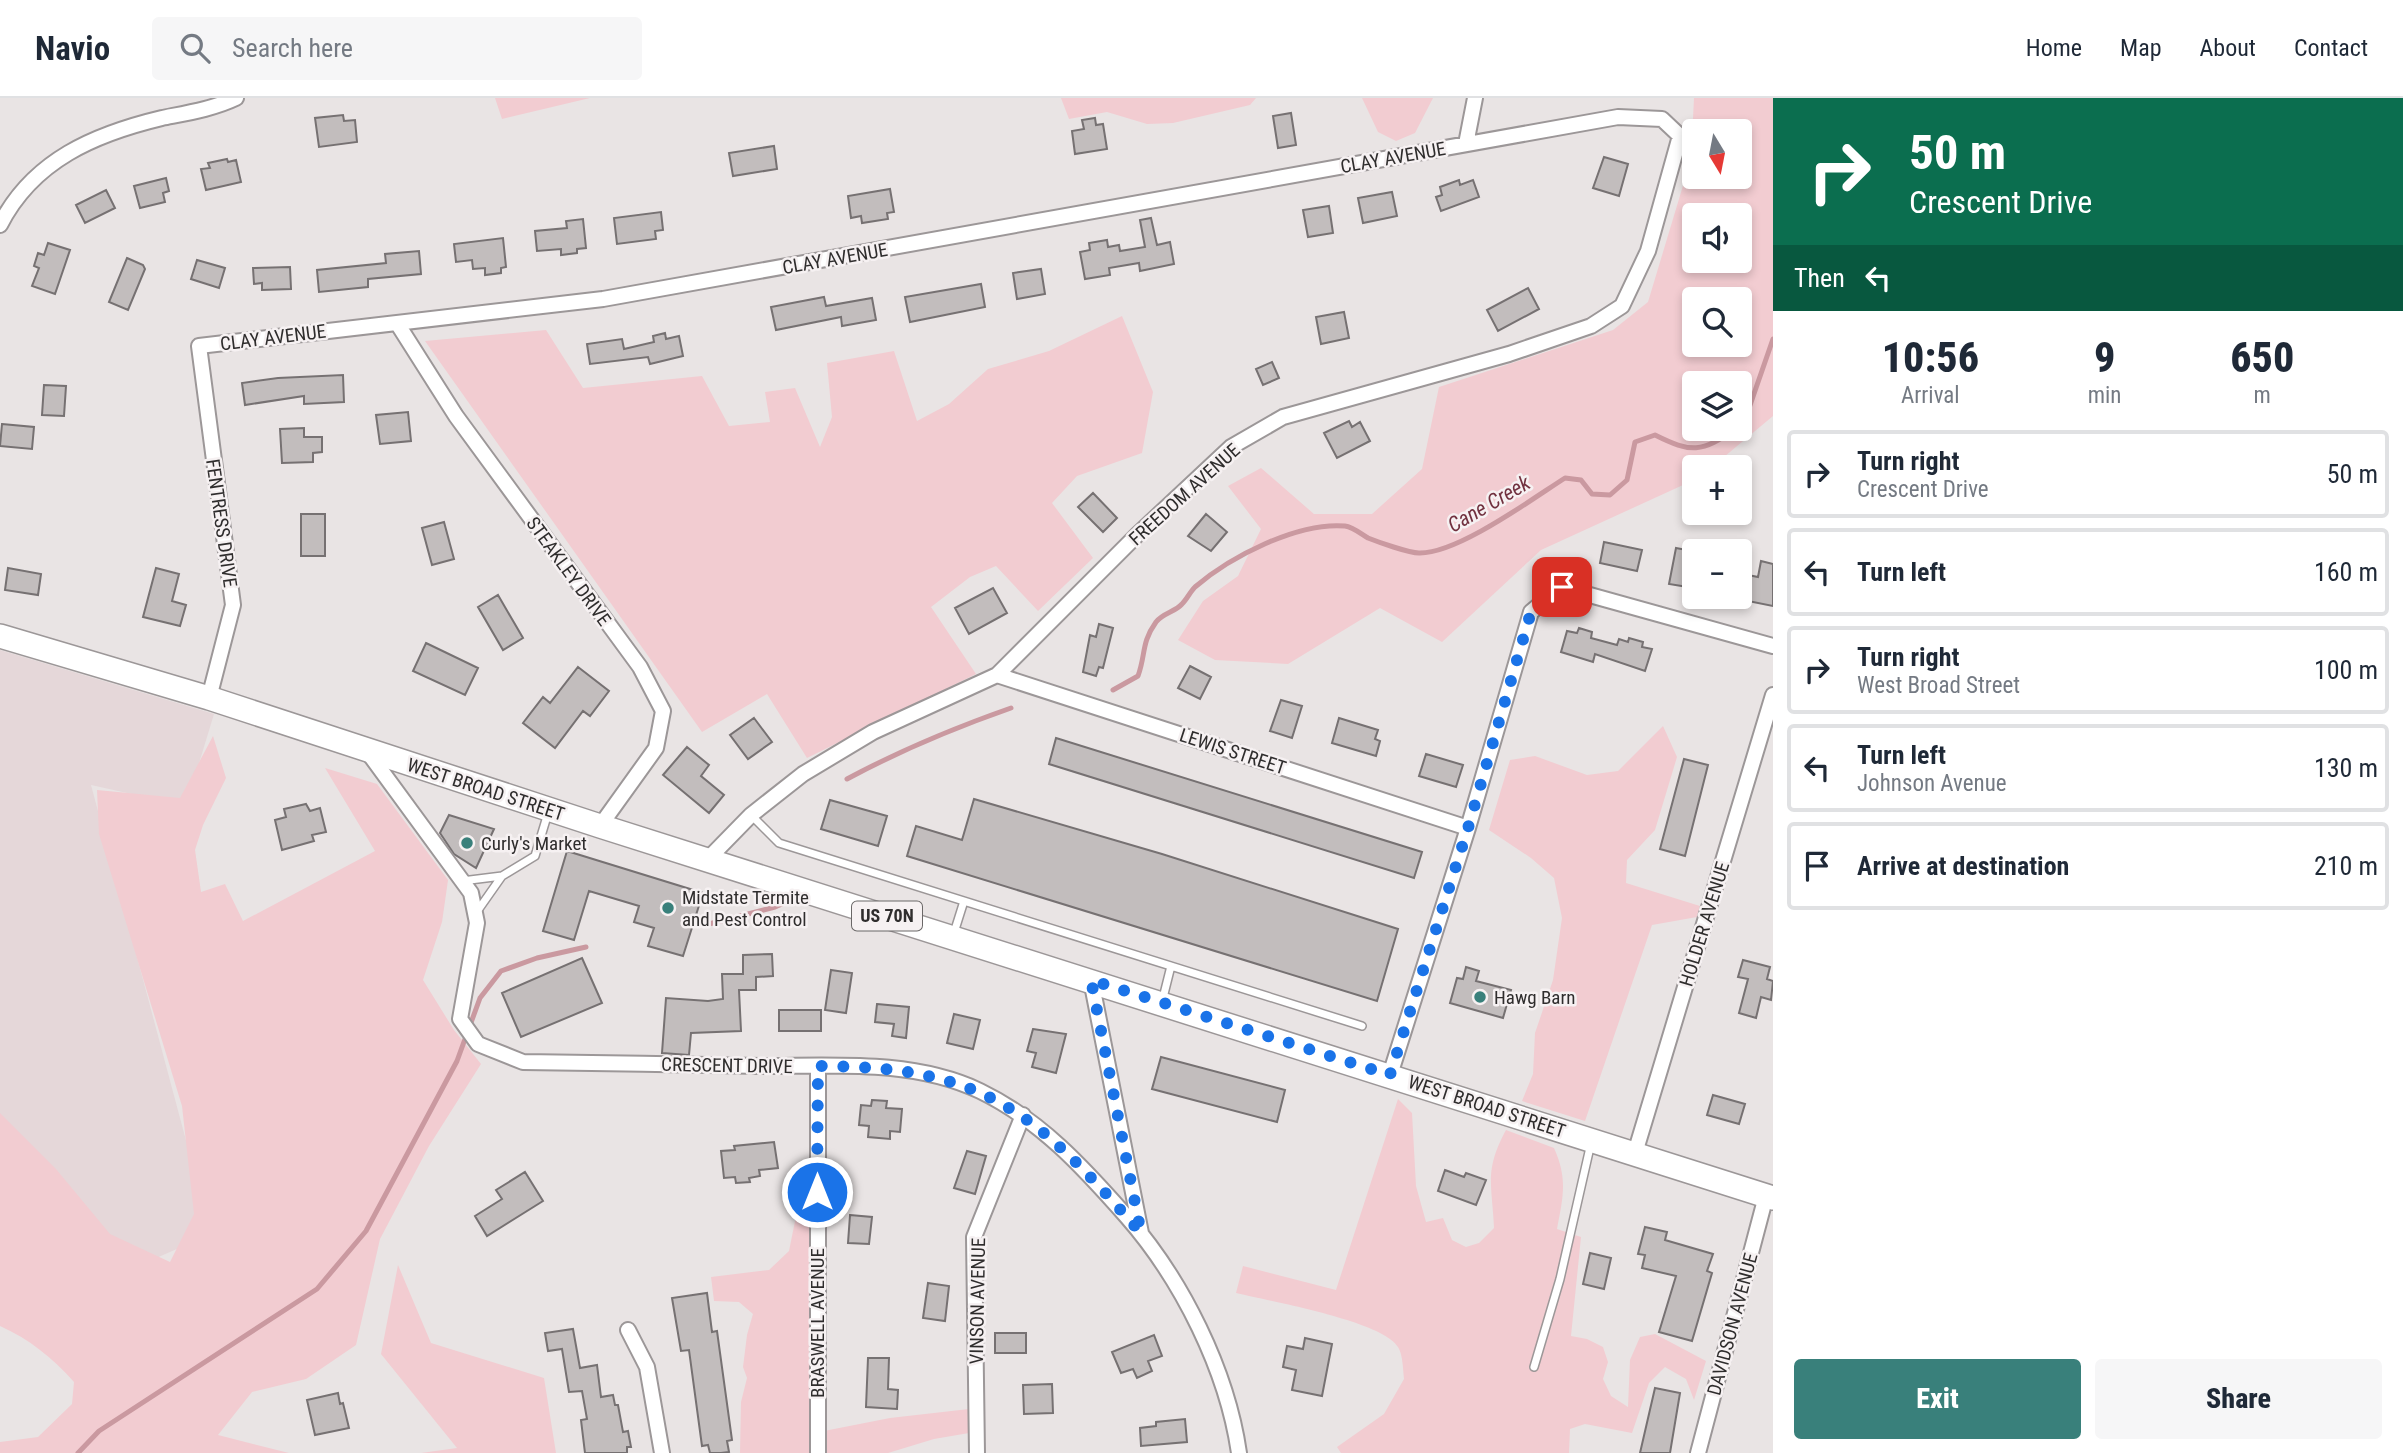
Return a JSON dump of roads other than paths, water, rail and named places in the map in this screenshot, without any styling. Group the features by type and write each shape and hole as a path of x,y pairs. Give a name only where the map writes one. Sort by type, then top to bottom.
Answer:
{"main road":[{"name":"WEST BROAD STREET","path":"0,636 209,698 549,810 1162,1002 1770,1197"}],"street":[{"path":"0,225 17,197 56,159 80,144 141,123 223,104 236,98"},
{"name":"CLAY AVENUE","path":"1466,144 1475,98"},
{"name":"CLAY AVENUE","path":"200,346 603,299 1618,117 1662,119"},
{"name":"FREEDOM AVENUE","path":"708,859 751,816 803,774 873,732 997,675 1137,535 1231,447 1283,417 1509,354 1591,327 1622,306 1648,251 1680,136 1662,119"},
{"name":"STEAKLEY DRIVE","path":"397,323 456,416 640,667 663,711 656,748 600,826"},
{"name":"FENTRESS DRIVE","path":"200,346 233,605 209,698"},
{"path":"1390,1075 1468,828 1531,612 1562,587 1773,646"},
{"name":"LEWIS STREET","path":"997,675 1468,828"},
{"name":"HOLDER AVENUE","path":"1635,1153 1773,695"},
{"name":"CRESCENT DRIVE","path":"366,750 471,893 477,923 460,1019 478,1044 523,1062 870,1066 933,1075 978,1090 1023,1115 1067,1151 1141,1233 1196,1320 1220,1384 1239,1453"},
{"path":"1091,980 1141,1233"},
{"name":"BRASWELL AVENUE","path":"818,1066 818,1453"},
{"name":"VINSON AVENUE","path":"977,1453 974,1237 1023,1115"},
{"name":"DAVIDSON AVENUE","path":"1698,1453 1770,1197"},
{"path":"628,1330 647,1367 662,1453"}],"lane":[{"path":"475,915 502,876 535,856 549,810"},
{"path":"751,816 779,843 1362,1026"},
{"path":"462,881 502,876"},
{"path":"953,937 964,901"},
{"path":"1162,1002 1171,966"},
{"path":"1534,1367 1560,1279 1592,1139"}],"waterway":[{"name":"Cane Creek","path":"1752,399 1773,339"},
{"name":"Cane Creek","path":"1113,690 1138,676 1148,636 1159,619 1179,607 1195,587 1226,564 1265,544 1306,530 1345,526 1368,538 1401,549 1419,553 1435,551 1494,524 1565,478 1581,480 1592,494 1610,495 1627,480 1635,442 1655,435 1678,445 1696,448 1717,441"},
{"path":"847,779 928,740 1011,708"},
{"path":"705,925 789,901"},
{"path":"78,1453 99,1431 317,1289 366,1231 457,1061 480,998 501,971 537,958 586,947"}],"place":[{"name":"Curly's Market","path":"467,843"},
{"name":"Midstate Termite and Pest Control","path":"668,908"},
{"name":"Hawg Barn","path":"1480,997"}]}
